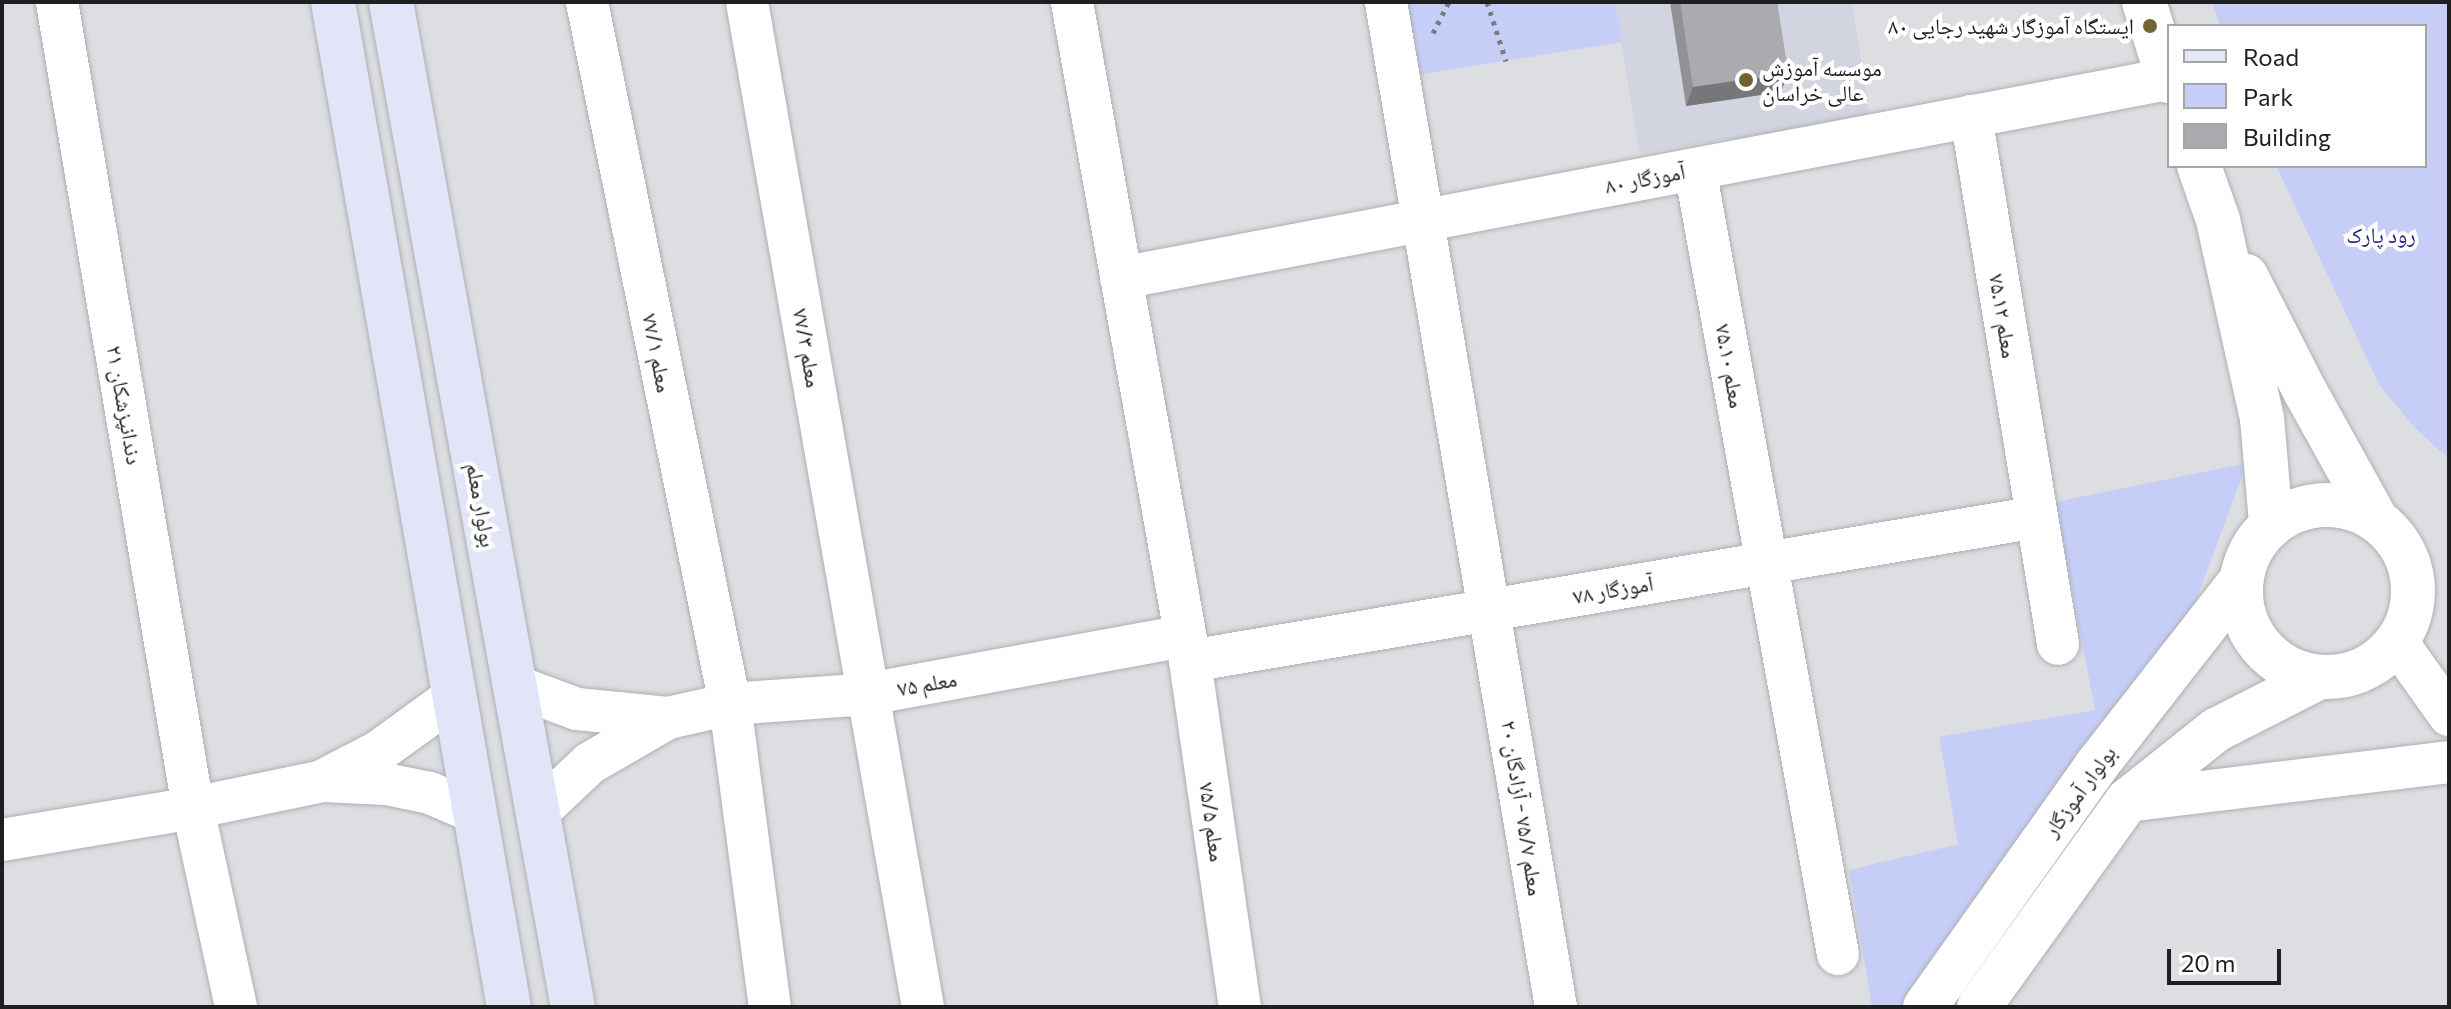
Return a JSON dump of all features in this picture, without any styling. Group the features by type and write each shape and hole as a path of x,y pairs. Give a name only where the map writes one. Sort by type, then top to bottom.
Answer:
{"main road":[{"path":"333,2 509,1007"},
{"name":"بولوار معلم","path":"391,2 573,1007"},
{"path":"2144,2 2167,74"},
{"path":"2200,168 2218,220 2262,418 2271,524"},
{"path":"2218,220 2306,393 2377,521"},
{"path":"2312,505 2335,505 2357,510 2377,521 2394,536 2406,555 2412,577 2413,600 2397,642 2382,659 2340,677 2318,678 2276,661 2259,646 2241,605 2240,582 2256,540 2271,524 2291,512 2312,505"},
{"name":"بولوار آموزگار","path":"1925,1007 2096,766 2240,582"},
{"name":"بولوار آموزگار","path":"1979,1007 2127,801 2216,730 2318,678"}],"street":[{"name":"دندانپزشکان ۲۱","path":"57,2 193,808 236,1007"},
{"name":"معلم ۷۷/۱","path":"587,2 730,704 770,1007"},
{"name":"معلم ۷۷/۳","path":"747,2 923,1007"},
{"name":"معلم ۷۵/۵","path":"1072,2 1187,649 1240,1007"},
{"name":"معلم ۷۵/۷ - آزادگان ۲۰","path":"1386,2 1556,1007"},
{"name":"آموزگار ۸۰","path":"1121,278 2167,80"},
{"name":"معلم ۷۵.۱۲","path":"1971,116 2058,644"},
{"name":"معلم ۷۵.۱۰","path":"1695,169 1838,954"},
{"name":"آموزگار ۷۸","path":"1187,649 1490,610 2037,517"},
{"path":"2397,642 2449,715"},
{"name":"معلم ۷۵","path":"668,718 730,704 868,694 1187,649"},
{"path":"515,686 577,709 668,718"},
{"path":"2,840 193,808 323,781 378,752 424,722 454,697"},
{"path":"538,812 590,763 668,718"},
{"path":"2127,801 2449,762"},
{"path":"323,781 415,790 474,812"}],"path":[{"path":"1487,2 1506,61"}],"shaded area":[{"name":"موسسه آموزش عالی خراسان","path":"1615,2 1852,2 1870,117 1639,153"}],"green space":[{"path":"1398,2 1615,2 1622,42 1410,76"},
{"name":"رود پارک","path":"2212,2 2449,2 2449,459 2414,427 2380,386 2277,168 2427,168 2427,24 2219,24"},
{"path":"2247,463 2184,633 1914,1007 1872,1007 1849,870 1958,844 1939,737 2095,710 2055,502"}],"building":[{"path":"1680,2 1777,2 1788,73 1693,87"}],"place":[{"name":"ایستگاه آموزگار شهید رجایی ۸۰","path":"2150,26"},
{"name":"موسسه آموزش عالی خراسان","path":"1746,80"}]}
